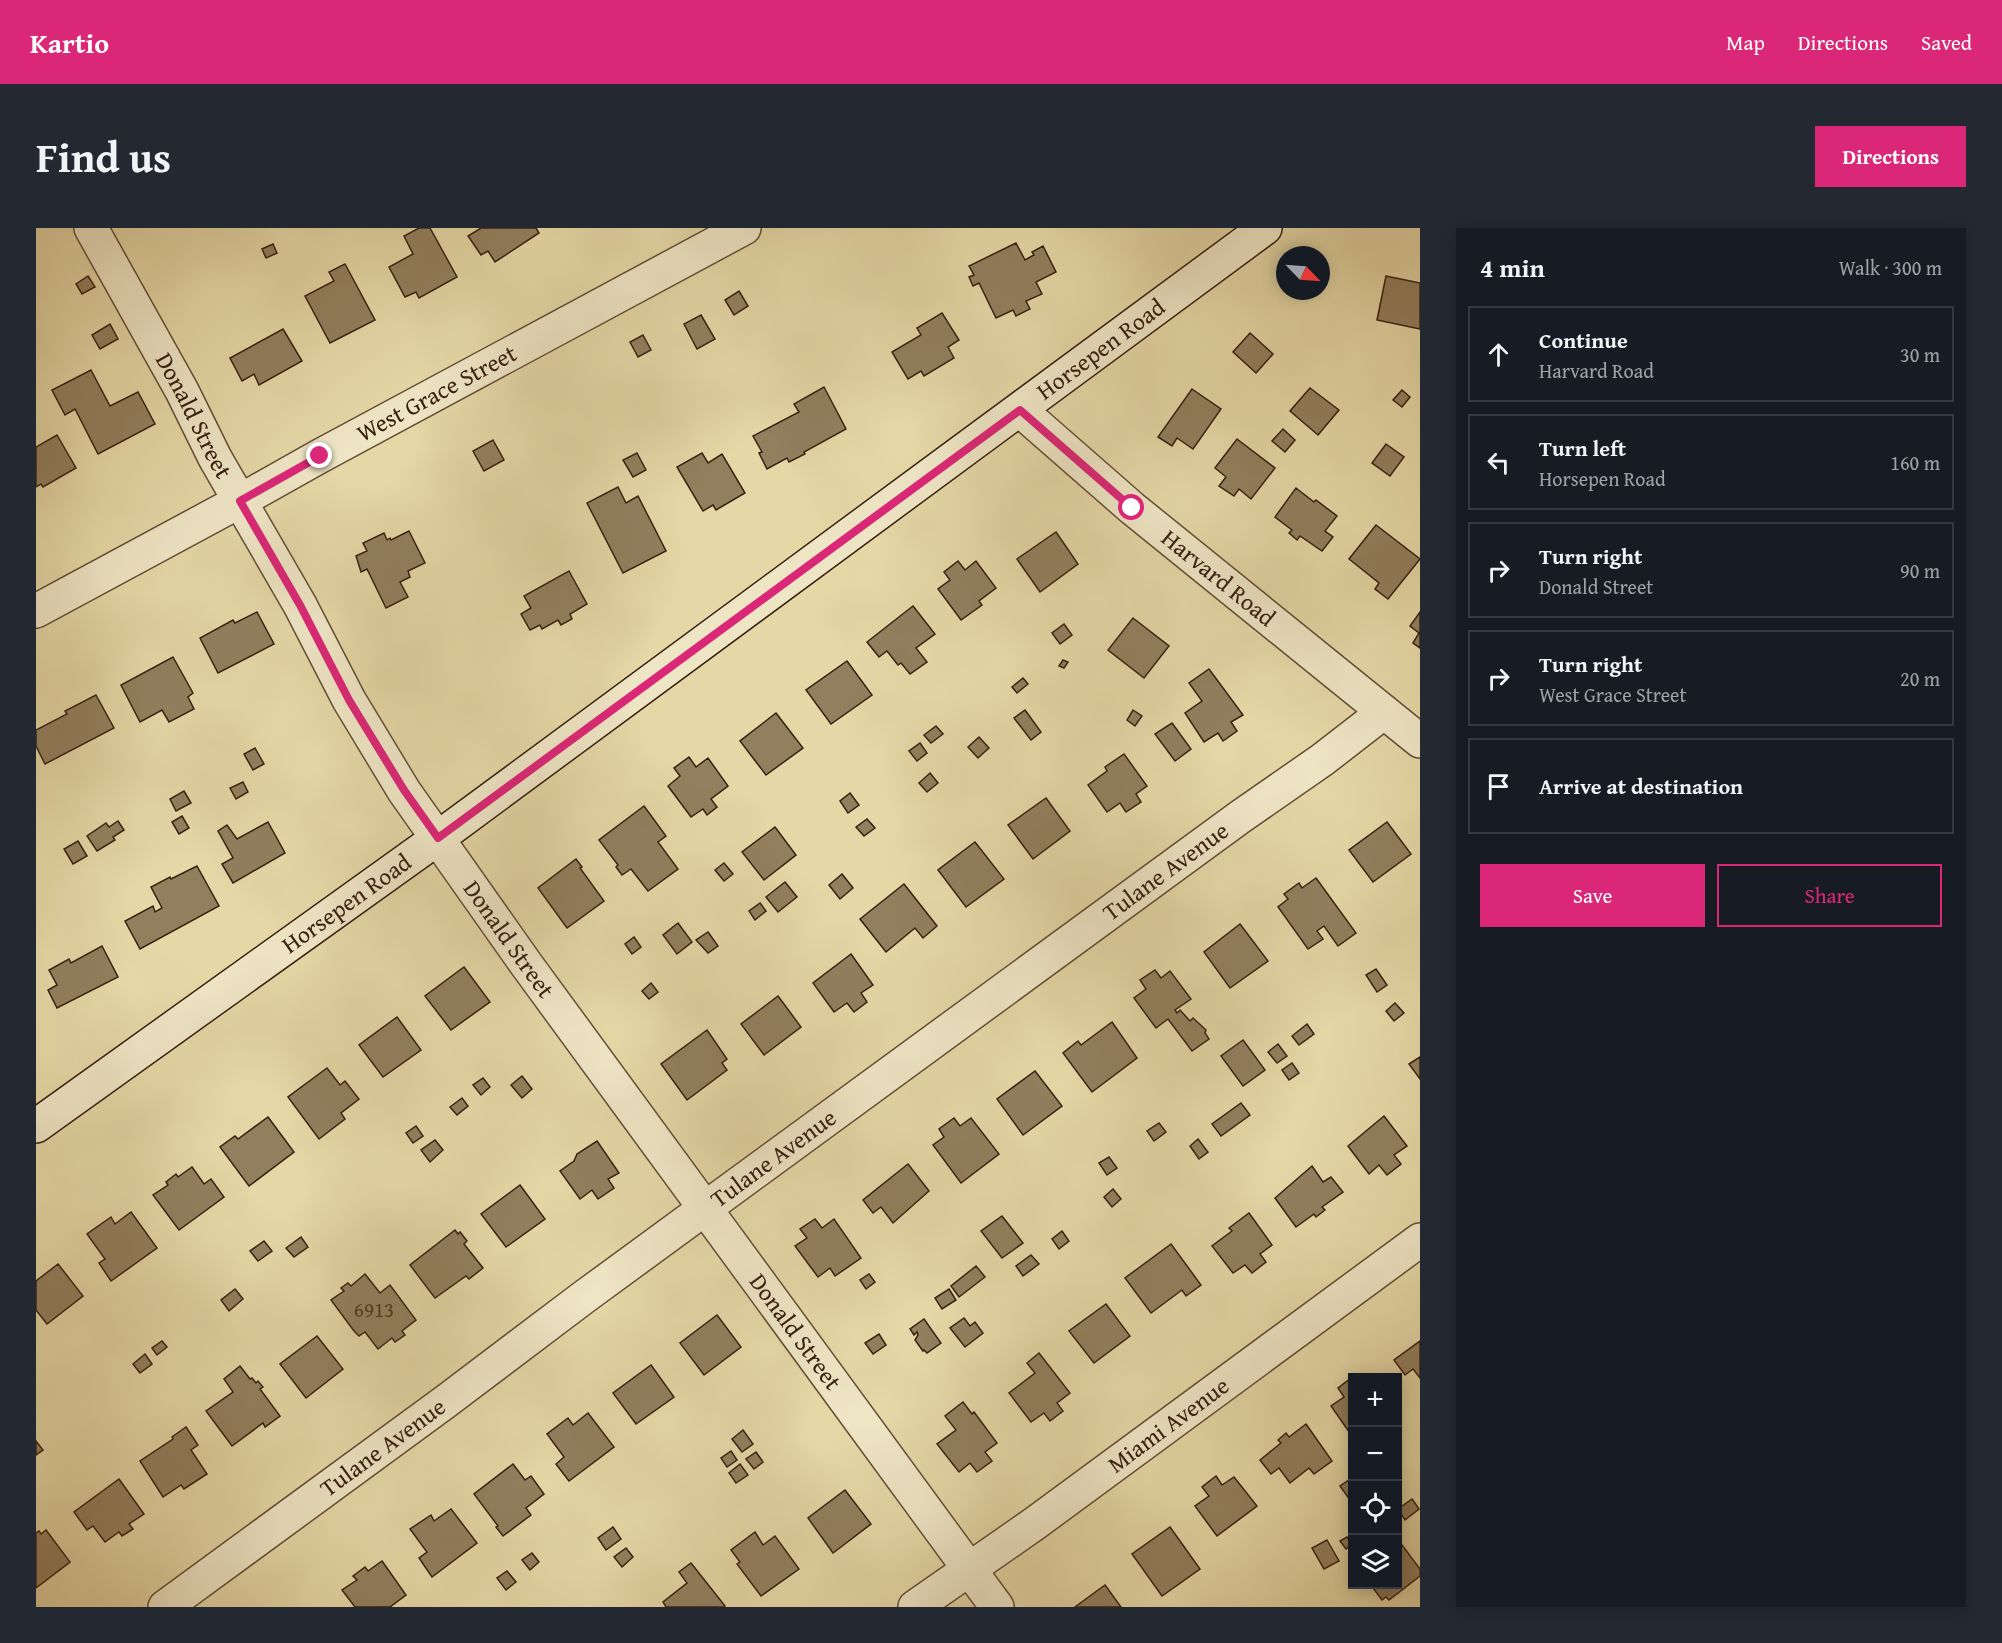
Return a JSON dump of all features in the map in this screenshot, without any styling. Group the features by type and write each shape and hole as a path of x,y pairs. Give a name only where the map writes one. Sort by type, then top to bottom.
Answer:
{"street":[{"name":"Donald Street","path":"91,228 182,391 215,458 300,605 349,700 404,790 526,964 996,1607"},
{"name":"West Grace Street","path":"36,611 744,228"},
{"name":"Horsepen Road","path":"36,1126 438,838 1265,228"},
{"name":"Harvard Road","path":"1020,410 1132,508 1420,741"},
{"name":"Tulane Avenue","path":"165,1607 1384,712"},
{"name":"Miami Avenue","path":"915,1607 1034,1524 1420,1240"}],"building":[{"path":"419,228 430,228 457,277 419,298 416,292 405,297 389,267 413,254 404,236"},
{"path":"481,228 536,228 539,233 495,262 488,251 481,255 468,236"},
{"path":"1016,243 1025,260 1034,255 1032,252 1043,246 1056,272 1036,282 1042,294 1026,301 1030,309 1016,316 1013,310 996,318 979,283 973,286 969,277 974,275 969,266"},
{"path":"273,244 277,253 266,258 262,249"},
{"path":"345,264 375,320 330,343 305,296 334,281 329,272"},
{"path":"88,276 95,287 82,294 76,284"},
{"path":"1386,276 1420,283 1420,329 1377,320"},
{"path":"739,291 748,306 734,315 725,300"},
{"path":"942,313 959,340 948,347 954,358 924,376 921,371 908,379 892,352 921,335 917,328"},
{"path":"701,315 715,339 697,349 684,324"},
{"path":"110,324 118,339 100,349 92,335"},
{"path":"283,329 302,361 259,385 254,374 242,381 230,358"},
{"path":"1250,333 1273,354 1256,373 1233,352"},
{"path":"643,335 651,350 638,357 630,342"},
{"path":"91,370 110,406 138,392 155,424 98,454 75,409 65,415 52,390"},
{"path":"824,387 846,429 804,452 805,454 789,462 787,458 767,469 759,453 762,452 753,436 799,412 794,404"},
{"path":"1310,388 1339,410 1318,435 1290,411"},
{"path":"1192,389 1221,409 1193,449 1177,438 1172,446 1158,437"},
{"path":"1402,390 1410,397 1402,407 1393,400"},
{"path":"1283,429 1295,440 1285,452 1272,441"},
{"path":"57,435 76,468 43,487 41,484 36,487 36,447"},
{"path":"1237,439 1275,468 1251,499 1239,489 1234,496 1219,486 1226,477 1215,468"},
{"path":"493,440 504,460 484,471 473,451"},
{"path":"1386,444 1404,457 1390,476 1372,463"},
{"path":"637,453 646,470 633,477 623,460"},
{"path":"702,453 708,463 722,454 745,493 716,510 713,505 703,511 677,467"},
{"path":"618,487 626,503 638,496 666,551 623,573 587,503"},
{"path":"1296,488 1337,516 1325,531 1333,537 1322,551 1300,536 1297,540 1289,533 1292,530 1275,517"},
{"path":"1376,525 1420,559 1388,599 1375,589 1379,583 1349,559"},
{"path":"409,531 425,563 408,571 410,577 400,582 408,597 386,608 367,569 361,572 356,556 367,551 363,543 384,533 387,540 390,538 391,540"},
{"path":"1056,532 1078,564 1040,592 1017,559"},
{"path":"958,561 965,570 976,561 996,588 979,601 982,605 961,620 938,589 950,580 944,572"},
{"path":"569,571 587,604 570,614 572,619 561,625 558,620 542,629 540,625 530,630 521,614 531,608 524,596"},
{"path":"913,606 935,634 916,648 927,662 910,674 901,663 898,665 887,651 879,657 867,642"},
{"path":"257,612 274,644 218,673 200,638 233,620 235,623"},
{"path":"1420,612 1420,648 1413,643 1419,633 1410,626"},
{"path":"1133,618 1169,646 1144,678 1108,650"},
{"path":"1064,624 1072,635 1060,644 1052,633"},
{"path":"173,657 193,693 188,697 194,709 169,722 162,710 140,722 121,685"},
{"path":"1063,660 1068,662 1064,668 1059,666"},
{"path":"847,661 872,695 831,724 806,690"},
{"path":"1209,669 1243,715 1231,722 1237,731 1223,741 1218,733 1204,742 1185,713 1202,701 1189,683"},
{"path":"1023,678 1028,684 1017,693 1012,687"},
{"path":"96,695 114,728 45,764 36,746 36,730"},
{"path":"1025,710 1041,732 1031,740 1014,718"},
{"path":"1133,710 1142,716 1135,726 1127,720"},
{"path":"776,713 803,748 766,775 740,741"},
{"path":"1172,723 1191,749 1175,761 1155,734"},
{"path":"936,726 943,734 931,743 924,735"},
{"path":"979,737 989,748 978,758 968,747"},
{"path":"920,743 927,753 917,761 909,751"},
{"path":"255,748 264,764 253,770 244,754"},
{"path":"1124,754 1147,786 1136,794 1141,802 1126,812 1120,803 1107,812 1088,785 1107,771 1105,767"},
{"path":"689,757 696,767 708,758 728,786 711,799 717,807 707,815 703,809 691,817 668,786 680,776 674,768"},
{"path":"930,773 938,783 927,792 919,783"},
{"path":"243,782 248,792 236,799 230,788"},
{"path":"184,791 191,803 176,811 170,799"},
{"path":"850,793 859,805 848,813 840,801"},
{"path":"1046,798 1070,831 1033,859 1008,825"},
{"path":"644,806 666,836 658,842 678,869 648,891 631,869 622,875 616,867 618,865 599,840"},
{"path":"182,816 189,828 179,834 172,822"},
{"path":"867,819 875,828 864,836 856,827"},
{"path":"118,821 124,830 113,837 115,840 97,851 87,836 106,823 109,827"},
{"path":"268,822 285,853 233,883 222,864 233,858 218,831 227,825 237,839"},
{"path":"1387,822 1411,854 1373,882 1349,850"},
{"path":"775,827 796,855 764,880 742,852"},
{"path":"78,841 87,856 73,864 64,849"},
{"path":"975,842 1004,879 966,907 938,870"},
{"path":"576,859 604,901 567,928 538,888"},
{"path":"724,863 733,874 724,881 715,870"},
{"path":"197,866 219,906 140,949 125,921 153,906 155,912 162,908 151,887"},
{"path":"842,874 853,888 840,899 829,885"},
{"path":"1316,878 1356,933 1338,946 1324,926 1317,931 1323,939 1308,949 1278,907 1288,899 1284,894 1299,883 1302,888"},
{"path":"785,882 797,897 778,912 766,897"},
{"path":"904,884 937,926 923,938 915,928 886,952 860,919"},
{"path":"760,903 766,911 755,920 749,911"},
{"path":"678,923 692,942 677,954 663,935"},
{"path":"1240,924 1268,961 1230,988 1204,952"},
{"path":"708,932 718,946 708,953 696,940"},
{"path":"634,937 641,947 632,954 625,944"},
{"path":"102,946 118,977 57,1008 48,990 57,985 49,970 69,959 71,963"},
{"path":"851,954 873,985 861,993 867,1002 854,1012 847,1003 834,1012 813,983"},
{"path":"464,967 490,1002 451,1030 425,996"},
{"path":"1376,969 1387,985 1377,992 1366,975"},
{"path":"1155,970 1161,978 1170,971 1191,999 1175,1010 1177,1013 1180,1010 1190,1021 1193,1018 1206,1030 1205,1033 1209,1039 1192,1051 1168,1019 1156,1028 1134,998 1146,989 1140,980"},
{"path":"651,983 658,992 649,999 642,991"},
{"path":"778,996 801,1027 764,1055 741,1024"},
{"path":"1395,1003 1404,1013 1394,1021 1386,1011"},
{"path":"397,1017 421,1050 383,1077 359,1045"},
{"path":"1112,1022 1137,1058 1092,1092 1063,1053 1078,1041 1081,1045"},
{"path":"1307,1024 1314,1034 1299,1045 1292,1036"},
{"path":"707,1030 727,1059 722,1063 727,1070 687,1100 661,1064"},
{"path":"1243,1040 1265,1070 1243,1086 1221,1056"},
{"path":"1278,1044 1287,1056 1277,1063 1268,1052"},
{"path":"1420,1057 1420,1079 1409,1064"},
{"path":"1292,1063 1299,1073 1289,1080 1282,1070"},
{"path":"327,1068 340,1085 345,1081 359,1099 341,1113 345,1119 319,1139 288,1097"},
{"path":"1035,1071 1062,1106 1023,1135 997,1099"},
{"path":"522,1076 532,1089 522,1098 511,1085"},
{"path":"483,1078 490,1087 481,1095 473,1085"},
{"path":"462,1098 468,1106 457,1115 450,1107"},
{"path":"1241,1103 1250,1115 1221,1136 1212,1124"},
{"path":"1384,1116 1407,1146 1394,1155 1401,1164 1387,1175 1379,1165 1369,1174 1348,1146"},
{"path":"268,1117 294,1152 249,1186 220,1147 235,1136 238,1139"},
{"path":"954,1118 960,1126 971,1118 999,1154 961,1183 933,1145 944,1137 939,1129"},
{"path":"1159,1123 1166,1132 1154,1141 1147,1131"},
{"path":"416,1126 423,1136 413,1143 406,1133"},
{"path":"1198,1139 1208,1152 1199,1159 1190,1146"},
{"path":"435,1140 443,1150 430,1162 421,1150"},
{"path":"597,1141 619,1173 608,1179 614,1188 598,1199 592,1190 580,1199 560,1171 574,1161 577,1154"},
{"path":"1109,1157 1117,1168 1107,1175 1099,1163"},
{"path":"908,1164 929,1191 893,1223 881,1207 873,1213 863,1200"},
{"path":"1312,1166 1323,1182 1331,1177 1343,1192 1322,1207 1325,1210 1316,1217 1314,1214 1296,1227 1275,1198"},
{"path":"192,1167 204,1184 211,1179 224,1197 179,1230 153,1195 168,1185 166,1182 176,1174 178,1177"},
{"path":"520,1185 545,1219 506,1247 481,1214"},
{"path":"1113,1189 1121,1199 1112,1207 1104,1197"},
{"path":"131,1212 157,1248 111,1281 99,1263 105,1259 87,1234 111,1217 115,1224"},
{"path":"1249,1213 1272,1245 1260,1254 1266,1262 1252,1273 1245,1265 1233,1273 1212,1246 1232,1231 1229,1228"},
{"path":"1002,1216 1023,1243 1002,1258 981,1231"},
{"path":"815,1219 822,1228 834,1219 861,1258 835,1276 830,1268 818,1277 795,1246 807,1238 800,1229"},
{"path":"455,1230 458,1234 460,1232 467,1241 464,1244 483,1268 469,1279 466,1276 435,1298 410,1265"},
{"path":"1062,1231 1069,1241 1059,1249 1052,1239"},
{"path":"301,1237 308,1247 294,1257 286,1248"},
{"path":"264,1241 272,1251 258,1261 250,1251"},
{"path":"1171,1244 1201,1285 1186,1296 1182,1290 1151,1313 1125,1278"},
{"path":"1031,1255 1039,1264 1023,1276 1016,1266"},
{"path":"58,1264 83,1296 47,1324 36,1310 36,1281"},
{"path":"976,1266 985,1277 959,1297 951,1286"},
{"path":"365,1274 380,1293 390,1285 416,1320 402,1331 405,1335 395,1342 392,1338 378,1349 365,1332 359,1336 354,1331 331,1300 344,1291 341,1288 348,1283 351,1286"},
{"path":"869,1274 875,1282 866,1289 860,1280"},
{"path":"235,1289 243,1299 229,1311 221,1300"},
{"path":"949,1289 956,1300 942,1309 935,1298"},
{"path":"1106,1304 1130,1336 1094,1363 1069,1331"},
{"path":"717,1315 741,1347 704,1375 680,1343"},
{"path":"964,1318 970,1326 975,1322 983,1333 965,1347 950,1328"},
{"path":"924,1319 941,1343 927,1353 915,1340 917,1332 914,1335 910,1329"},
{"path":"879,1334 886,1345 873,1354 865,1343"},
{"path":"317,1336 343,1369 306,1398 280,1364"},
{"path":"162,1341 167,1347 157,1355 152,1348"},
{"path":"1420,1341 1420,1378 1413,1369 1405,1375 1394,1360"},
{"path":"1039,1353 1070,1393 1057,1403 1063,1411 1050,1421 1044,1413 1031,1422 1009,1393 1035,1373 1027,1363"},
{"path":"145,1354 152,1364 140,1373 133,1364"},
{"path":"651,1365 674,1397 636,1424 613,1393"},
{"path":"240,1366 250,1379 252,1378 256,1383 258,1381 263,1387 260,1389 280,1416 265,1427 263,1423 232,1446 206,1411 233,1392 224,1379"},
{"path":"1348,1380 1348,1430 1331,1406 1344,1397 1338,1388"},
{"path":"963,1402 972,1414 974,1412 997,1443 985,1452 992,1461 977,1472 970,1463 959,1472 937,1444 956,1430 945,1416"},
{"path":"588,1413 614,1447 569,1481 556,1464 564,1457 547,1434 568,1418 573,1425"},
{"path":"1306,1424 1332,1461 1314,1474 1309,1468 1290,1483 1279,1468 1271,1474 1260,1460 1281,1443 1278,1440 1286,1433 1289,1437"},
{"path":"186,1427 198,1445 191,1450 207,1474 184,1489 181,1485 163,1497 140,1461 173,1439 172,1437"},
{"path":"743,1430 753,1444 742,1452 732,1439"},
{"path":"36,1441 43,1450 36,1455"},
{"path":"731,1451 737,1460 727,1467 721,1458"},
{"path":"756,1452 763,1462 754,1469 746,1459"},
{"path":"513,1464 525,1480 531,1476 544,1494 526,1508 531,1515 503,1536 474,1494"},
{"path":"740,1464 748,1475 736,1483 729,1473"},
{"path":"1216,1476 1222,1485 1234,1477 1257,1506 1217,1536 1195,1506 1209,1496 1202,1487"},
{"path":"119,1479 144,1514 129,1524 133,1529 122,1536 119,1532 105,1542 93,1526 87,1530 74,1512"},
{"path":"1348,1481 1348,1497 1340,1486"},
{"path":"845,1490 871,1524 833,1553 808,1518"},
{"path":"1412,1499 1419,1509 1405,1520 1402,1515 1402,1506"},
{"path":"451,1509 477,1543 432,1577 419,1558 427,1552 410,1529 431,1515 434,1521"},
{"path":"613,1527 621,1539 606,1550 598,1538"},
{"path":"1170,1527 1200,1569 1162,1596 1132,1554"},
{"path":"46,1530 70,1562 36,1588 36,1533 39,1531 41,1534"},
{"path":"755,1532 763,1545 775,1536 799,1569 761,1596 737,1564 740,1562 731,1550"},
{"path":"1347,1537 1348,1547 1346,1549 1340,1541"},
{"path":"1327,1540 1339,1561 1324,1569 1312,1548"},
{"path":"1402,1545 1420,1569 1420,1576 1389,1600 1386,1597 1382,1600 1374,1589 1402,1589"},
{"path":"626,1548 633,1557 622,1567 614,1557"},
{"path":"532,1553 539,1562 530,1570 522,1560"},
{"path":"382,1561 406,1595 390,1607 355,1607 342,1590 357,1580 353,1576 365,1567 368,1571"},
{"path":"691,1563 724,1607 666,1607 663,1602 687,1583 679,1572"},
{"path":"507,1571 516,1582 506,1590 497,1578"},
{"path":"1105,1585 1121,1607 1075,1607"}],"route":[{"path":"320,456 240,501 300,605 349,700 404,790 438,838 1020,410 1132,508"}]}
